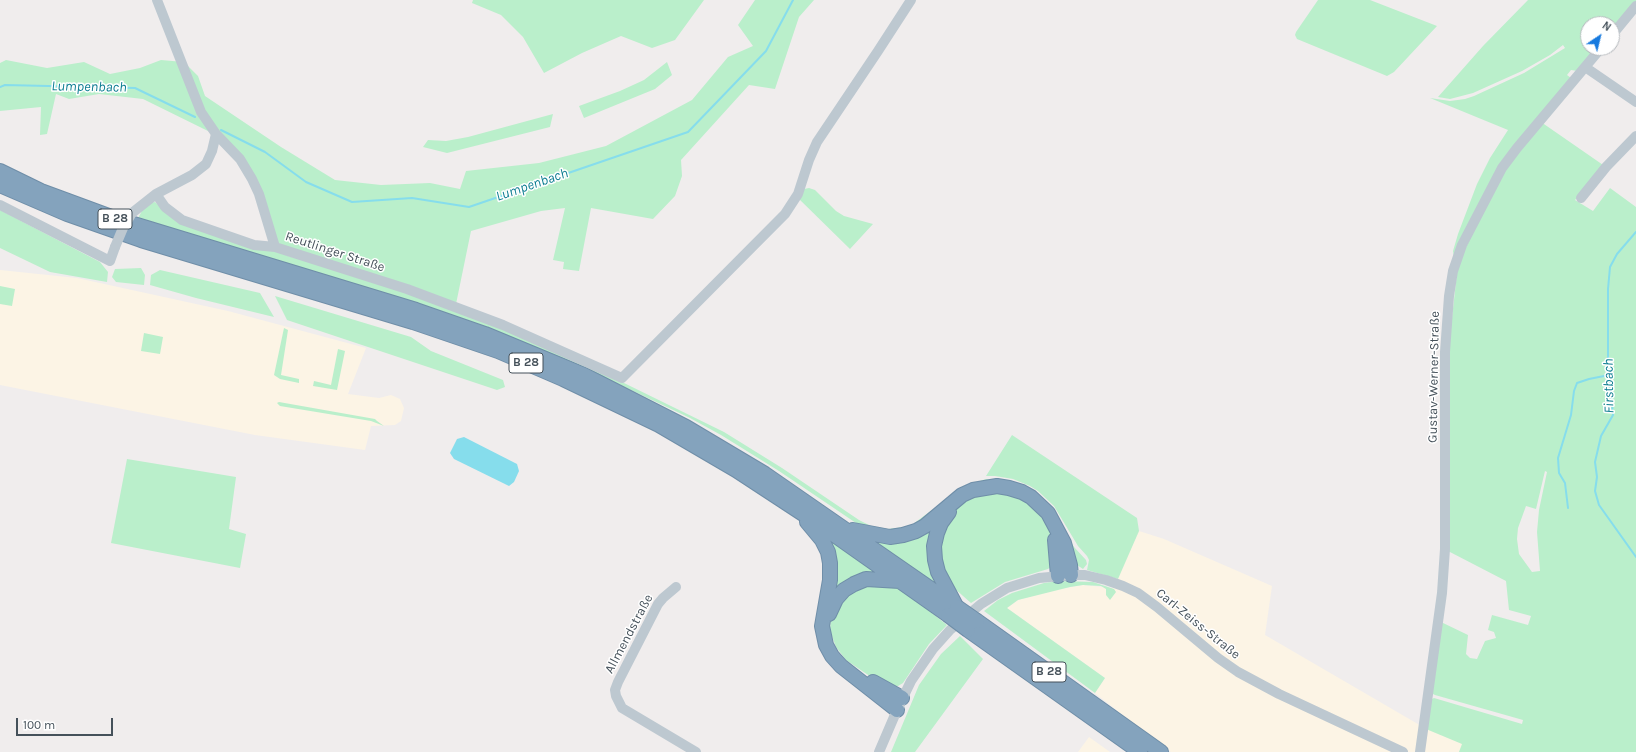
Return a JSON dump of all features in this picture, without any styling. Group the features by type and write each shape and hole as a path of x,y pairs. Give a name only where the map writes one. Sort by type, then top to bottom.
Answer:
{"highway":[{"name":"B 28","path":"0,171 48,193 116,219 416,310 485,334 550,360 616,390 686,427 765,474 845,527 1140,752"},
{"name":"B 28","path":"0,185 67,214 141,240 413,322 518,359 589,390 659,425 732,467 798,510 900,581 954,609"},
{"path":"845,527 890,537 903,535 916,531 925,526 957,499 973,490 997,486 1009,488 1022,492 1031,497 1048,513 1064,543 1070,565 1065,575"},
{"path":"954,609 938,572 934,546 941,523 947,514 964,499 974,494 996,490 1009,491 1020,495 1037,507 1050,524 1065,575"},
{"path":"798,510 822,540 829,558 831,575 822,626 826,645 832,656 841,666 900,704"},
{"path":"900,581 866,579 844,590 832,606 827,622 827,630 833,649 843,662 900,704"},
{"name":"B 28","path":"973,625 1161,752"}],"street":[{"name":"Reutlinger Straße","path":"157,0 201,112 216,134 240,159 252,179 259,194 275,247 354,271 455,307 546,344 622,378 785,214 798,194 817,142 910,0"},
{"path":"1620,25 1636,6"},
{"name":"Gustav-Werner-Straße","path":"1420,752 1425,728 1442,593 1445,549 1445,352 1451,279 1458,254 1497,177 1508,160 1594,56"},
{"path":"1585,67 1636,102"},
{"path":"0,205 110,261 123,228 132,213 156,194 192,175 206,164 212,151 216,134"},
{"path":"1581,198 1606,167 1636,136"},
{"path":"156,194 165,207 182,220 254,245 275,247"},
{"path":"879,752 900,704 918,670 933,649 950,630 975,608 1007,588 1039,578 1065,575"},
{"name":"Carl-Zeiss-Straße","path":"1065,575 1085,575 1106,580 1138,593 1218,658 1238,672 1279,694 1403,752"},
{"name":"Allmendstraße","path":"676,587 658,604 618,682 616,696 622,708 630,714 696,752"}],"shaded area":[{"path":"0,270 77,278 228,311 366,348 348,394 379,398 391,395 400,399 404,408 401,421 395,425 371,426 365,450 255,435 0,385"},
{"path":"1139,531 1164,539 1272,586 1265,635 1423,727 1463,744 1459,752 1171,752 1095,693 1105,678 1007,608 1018,600 1054,590 1083,585 1113,588"},
{"path":"1089,737 1110,752 1078,752"}],"green space":[{"path":"473,0 704,0 675,40 652,48 621,36 582,53 544,73 523,37 501,15 472,3"},
{"path":"755,0 814,0 799,17 775,89 749,85 681,160 682,176 675,196 653,219 591,208 579,271 563,269 564,262 553,260 565,208 541,211 471,231 456,304 286,249 277,242 255,177 210,132 143,99 99,94 69,99 56,94 47,134 40,135 41,107 0,111 0,63 6,60 47,68 84,62 110,74 140,68 161,60 184,62 198,76 205,96 281,147 335,180 381,185 430,183 460,189 466,171 539,163 606,146 692,100 728,57 753,46 738,25"},
{"path":"1318,0 1370,0 1437,26 1394,72 1387,76 1297,39 1295,35 1296,32"},
{"path":"1528,0 1636,0 1620,21 1620,16 1580,16 1580,56 1591,56 1578,71 1571,70 1567,75 1571,78 1515,146 1454,258 1453,251 1458,234 1477,184 1490,158 1508,130 1430,98 1450,101 1474,96 1524,73 1565,48 1563,45 1550,55 1522,71 1473,93 1450,99 1438,97 1483,46"},
{"path":"667,62 672,75 655,89 584,118 579,106 620,91 644,80"},
{"path":"553,114 550,127 447,153 423,147 428,140 446,141 468,137"},
{"path":"1541,122 1606,167 1575,200 1593,211 1610,188 1636,207 1636,752 1459,752 1462,744 1426,729 1430,700 1434,698 1522,724 1523,720 1431,693 1441,622 1468,635 1466,654 1470,658 1477,659 1485,641 1496,638 1494,632 1488,630 1492,615 1528,625 1531,616 1509,610 1506,581 1448,551 1448,353 1458,264 1499,178","holes":["1545,471 1547,472 1539,510 1537,532 1540,571 1532,572 1519,554 1517,539 1518,528 1526,506 1536,509"]},
{"path":"809,188 815,190 836,211 844,216 873,224 850,249 798,198 804,189"},
{"path":"155,202 174,219 180,222 264,250 275,250 288,256 354,274 454,309 573,358 724,432 782,468 859,520 871,526 888,529 913,524 959,490 986,479 1002,480 1028,488 1044,500 1055,514 1074,547 1086,560 1087,564 1083,569 1074,563 1061,530 1042,503 1022,490 1010,486 996,484 972,488 961,494 923,523 906,531 887,533 869,530 721,435 690,418 572,362 488,328 418,304 137,220 144,207"},
{"path":"0,210 100,262 108,272 107,282 50,272 0,248"},
{"path":"141,268 145,275 144,285 116,282 112,277 115,269"},
{"path":"160,270 260,293 274,317 150,285 151,275"},
{"path":"0,286 15,289 12,306 0,304"},
{"path":"275,296 411,337 431,351 503,380 505,387 497,390 287,320"},
{"path":"284,328 288,330 281,375 299,379 299,383 280,379 274,375"},
{"path":"144,333 163,337 160,354 141,351"},
{"path":"338,349 345,351 337,390 313,386 314,381 331,385"},
{"path":"279,402 375,419 384,426 371,421 280,406 277,403"},
{"path":"1012,435 1137,518 1139,531 1118,579 1087,570 1089,560 1087,556 1078,546 1054,506 1038,491 1013,479 986,476"},
{"path":"127,459 236,477 229,529 246,534 240,568 111,543"},
{"path":"986,492 1008,493 1027,501 1043,517 1052,535 1054,564 1048,569 1005,582 971,603 946,581 937,546 949,515 965,500"},
{"path":"934,523 946,593 866,535"},
{"path":"826,538 887,575 834,597"},
{"path":"1059,581 1093,582 1114,589 1116,592 1110,600 1106,595 1106,589 1101,586 1083,585 1018,600 1007,608 1105,678 1095,693 984,611 998,600 1012,593 1044,583"},
{"path":"890,583 912,597 947,625 929,644 903,683 898,686 890,686 874,679 846,660 836,647 830,631 831,615 855,586"},
{"path":"960,636 983,659 915,752 891,752 919,685 941,654"}],"water":[{"path":"464,437 517,464 519,471 514,482 509,486 454,459 450,453 457,439"}],"waterway":[{"name":"Lumpenbach","path":"221,130 265,152 306,182 352,202 412,198 469,207 688,132 766,51 793,0"},
{"name":"Lumpenbach","path":"0,87 5,85 135,88 195,117"},
{"name":"Firstbach","path":"1636,232 1617,254 1610,267 1608,289 1608,361 1613,415 1601,436 1595,462 1597,477 1595,491 1599,505 1636,557"},
{"path":"1568,508 1565,483 1559,473 1558,458 1571,415 1574,391 1577,383 1609,375"}]}
